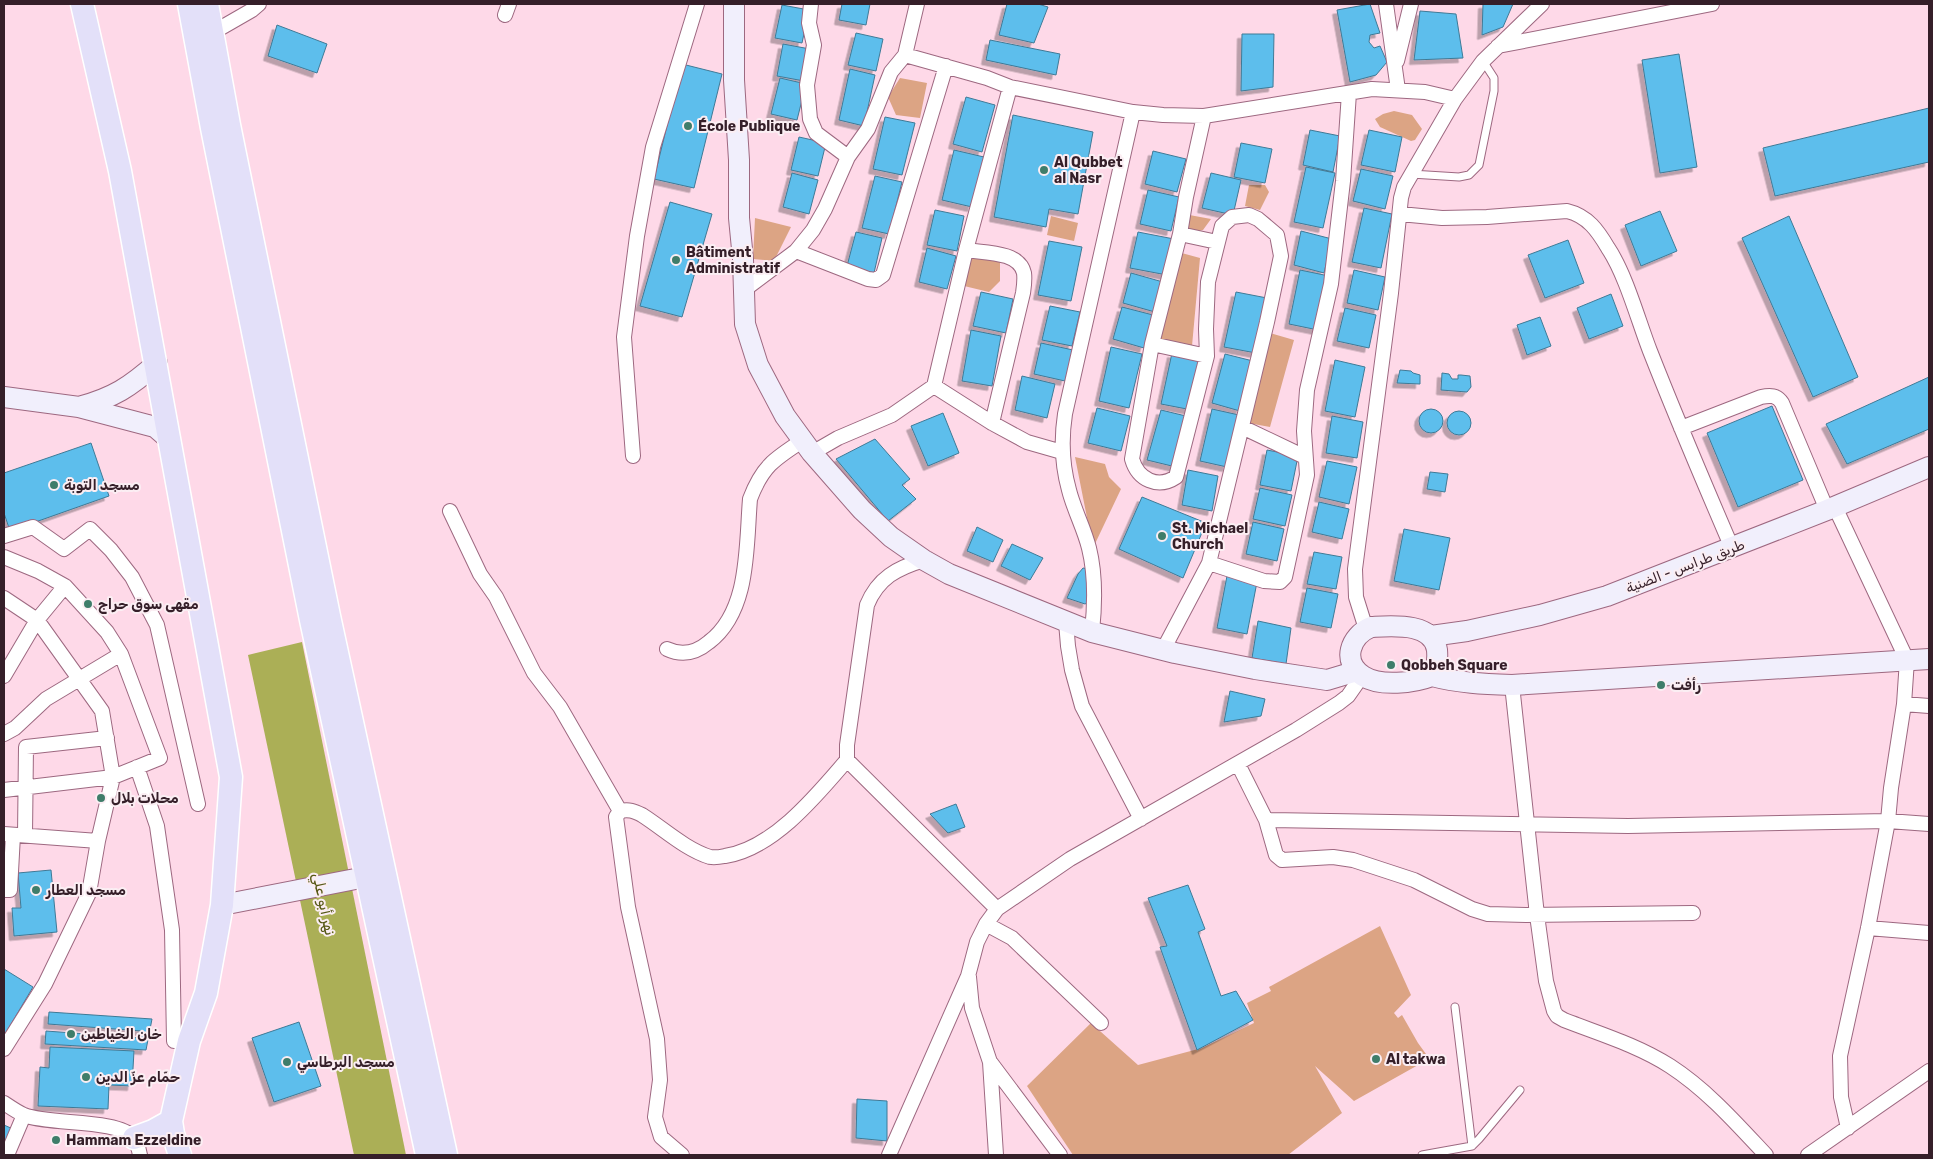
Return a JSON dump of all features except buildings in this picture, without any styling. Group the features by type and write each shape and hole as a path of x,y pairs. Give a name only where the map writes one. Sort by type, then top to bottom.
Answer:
{"main road":[{"path":"82,4 120,171 231,777 222,905 206,993 189,1041 171,1121 180,1155"},
{"path":"190,4 212,128 309,610 428,1155"},
{"path":"208,4 212,33 329,616 368,876 410,997 446,1155"},
{"path":"734,4 734,80 745,324 758,365 785,416 807,447 862,510 891,537 924,560 950,574 1066,622 1120,641 1255,669 1327,680 1360,673 1394,683 1409,682 1432,676 1477,684 1512,685 1929,659"},
{"path":"79,407 104,400 120,392 156,363"},
{"path":"4,397 79,407 155,427 170,440"},
{"name":"طريق طرابس - الضنية","path":"1431,636 1466,631 1540,615 1607,596 1831,509 1929,467"},
{"path":"1360,673 1351,660 1351,646 1358,634 1366,629 1379,627 1408,628 1424,630 1435,641 1438,662 1432,676"},
{"path":"222,905 368,876"},
{"path":"137,1146 153,1131 171,1121"}],"street":[{"path":"212,33 259,4"},
{"path":"633,456 624,337 637,236 653,147 697,4"},
{"path":"811,4 809,23 814,46 808,85 810,119 816,133 848,157"},
{"path":"744,290 796,251 813,230 825,209 848,157 868,129 891,72 905,55 917,4"},
{"path":"1386,4 1398,90"},
{"path":"1395,70 1411,4"},
{"path":"1366,629 1356,596 1356,569 1401,198 1404,187 1454,99 1483,62 1542,4"},
{"path":"1498,46 1712,4"},
{"path":"905,55 986,78 1010,87 1133,112 1163,115 1204,116 1372,88 1425,92 1454,99"},
{"path":"796,251 868,279 876,280 883,275 946,66"},
{"path":"666,649 677,653 702,648 721,632 728,623 740,595 750,499 754,488 768,465 807,447 838,438 892,415 934,386 966,250 1010,87"},
{"path":"1210,564 1264,581 1280,582 1285,577 1307,475 1304,431 1307,390 1331,284 1343,181 1349,93"},
{"path":"1092,632 1095,605 1094,570 1084,530 1069,492 1062,452 1065,414 1133,112"},
{"path":"1163,650 1210,564 1281,256 1277,235 1258,219 1249,215 1232,217 1226,220 1222,226 1208,282 1207,356 1176,478 1169,482 1153,482 1145,479 1134,466 1132,459 1152,344 1180,234 1204,116"},
{"path":"1400,214 1442,218 1469,218 1568,211 1578,213 1591,223 1610,250 1625,283 1681,428 1732,548"},
{"path":"1180,234 1217,242"},
{"path":"966,250 1007,256 1016,260 1024,272 1023,293 992,423"},
{"path":"1152,344 1207,356"},
{"path":"934,386 992,423 1027,442 1062,452"},
{"path":"1681,428 1769,395 1774,396 1782,404 1831,509 1907,660 1904,704 1888,821 1868,928 1840,1056 1839,1080 1848,1128"},
{"path":"1242,427 1305,457"},
{"path":"450,511 480,574 496,597 534,673 560,707 620,811"},
{"path":"4,536 33,527 64,549 90,529 111,550 132,577 157,625 198,804"},
{"path":"4,557 38,571 65,586 107,632 122,654 160,758 112,777 4,790"},
{"path":"682,1155 661,1137 655,1117 660,1080 657,1039 628,907 616,817 620,811 626,810 642,814 677,840 713,858 735,855 763,842 786,824 819,792 847,760 847,745 867,606 872,592 896,571 924,560"},
{"path":"4,676 8,660 65,586"},
{"path":"4,598 37,620 102,711 112,777 89,894 45,984 4,1049"},
{"path":"1066,622 1072,670 1082,706 1141,819"},
{"path":"4,734 15,728 46,699 122,654"},
{"path":"889,1155 968,976 977,942 986,924 997,909 1070,859 1238,764 1339,703 1354,688 1360,673"},
{"path":"1512,685 1546,982 1557,1016 1630,1045 1670,1066 1721,1107 1766,1155"},
{"path":"1904,704 1929,706"},
{"path":"4,890 10,890 7,868 26,787 26,747 107,738"},
{"path":"847,760 997,909"},
{"path":"1238,764 1266,820 1276,855 1282,860 1333,857 1354,860 1414,880 1488,914 1693,913"},
{"path":"137,767 157,826 172,930 174,1041 189,1041"},
{"path":"1266,820 1628,826 1888,821 1929,824"},
{"path":"14,835 98,841"},
{"path":"986,924 1012,938 1101,1023"},
{"path":"1868,928 1929,934"},
{"path":"968,976 972,1008 990,1062 996,1155"},
{"path":"990,1062 1060,1155"},
{"path":"1808,1155 1929,1071"},
{"path":"4,1103 24,1115 105,1126 124,1131 137,1146"},
{"path":"7,1155 24,1115"}],"lane":[{"path":"1410,174 1460,177 1469,175 1479,164 1494,91 1494,78 1483,62"},
{"path":"1455,1008 1472,1146"},
{"path":"1422,1155 1472,1146 1520,1090"}],"shaded area":[{"path":"900,78 927,83 920,118 896,115 888,97"},
{"path":"1394,111 1412,115 1422,129 1415,140 1411,141 1380,127 1375,119 1383,114"},
{"path":"1249,185 1265,185 1269,192 1260,210 1245,206"},
{"path":"1184,214 1211,219 1203,230 1191,233 1183,227"},
{"path":"1051,216 1078,223 1074,241 1047,235"},
{"path":"755,218 791,227 774,261 753,259"},
{"path":"1178,252 1200,258 1192,346 1157,338"},
{"path":"968,253 1000,260 1000,281 989,292 960,285"},
{"path":"1270,333 1294,340 1270,427 1248,423"},
{"path":"1075,457 1105,464 1109,477 1121,489 1093,548"},
{"path":"1380,926 1411,995 1394,1013 1398,1018 1402,1015 1426,1054 1424,1055 1427,1060 1354,1101 1315,1066 1342,1113 1288,1155 1073,1155 1027,1086 1091,1023 1138,1065 1202,1048 1254,1023 1247,1003 1271,991 1269,987"}],"water":[{"name":"نهر أبو علي","path":"302,642 406,1155 354,1155 248,655"}],"place":[{"name":"École Publique","path":"688,126"},
{"name":"Al Qubbet al Nasr","path":"1044,170"},
{"name":"Bâtiment Administratif","path":"676,260"},
{"name":"مسجد التوبة","path":"54,485"},
{"name":"St. Michael Church","path":"1162,536"},
{"name":"مقهى سوق حراج","path":"88,604"},
{"name":"Qobbeh Square","path":"1391,665"},
{"name":"رأفت","path":"1661,685"},
{"name":"محلات بلال","path":"101,798"},
{"name":"مسجد العطار","path":"36,890"},
{"name":"خان الخياطين","path":"71,1034"},
{"name":"Al takwa","path":"1376,1059"},
{"name":"مسجد البرطاسي","path":"287,1062"},
{"name":"حمّام عزّ الدين","path":"86,1077"},
{"name":"Hammam Ezzeldine","path":"56,1140"}]}
